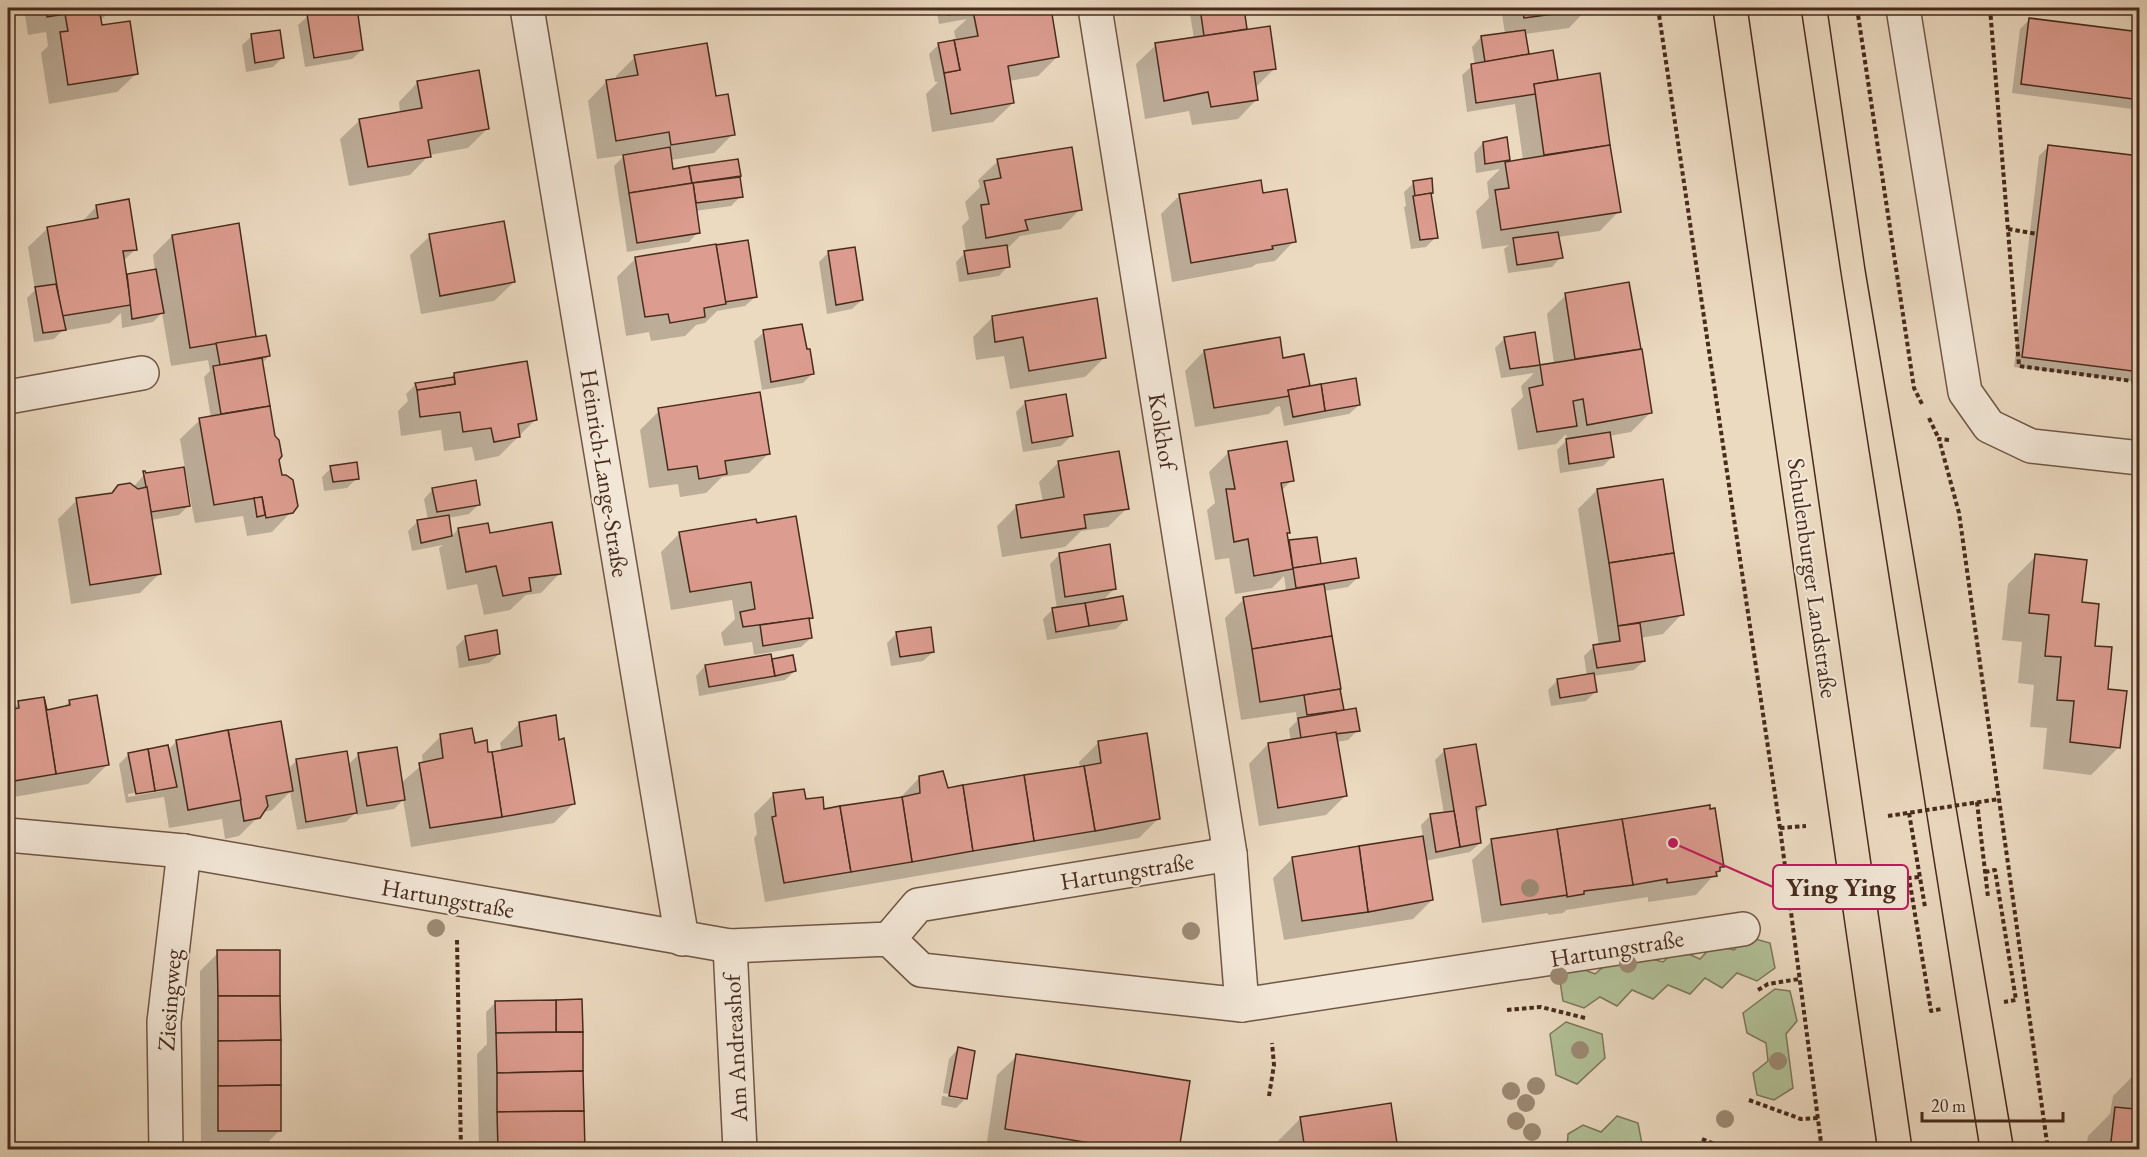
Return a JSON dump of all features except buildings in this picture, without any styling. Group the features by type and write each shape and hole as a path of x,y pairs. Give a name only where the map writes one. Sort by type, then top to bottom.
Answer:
{"main road":[{"name":"Schulenburger Landstraße","path":"1730,8 1895,1149"}],"street":[{"name":"Heinrich-Lange-Straße","path":"527,8 682,939"},
{"name":"Kolkhof","path":"1095,8 1230,854"},
{"path":"1903,8 1965,392 1989,426 2031,446 2139,458"},
{"path":"8,397 142,374"},
{"name":"Hartungstraße","path":"8,835 184,851 730,946 889,939 921,970 1242,1005 1743,928"},
{"name":"Ziesingweg","path":"166,1149 164,1022 184,851"},
{"name":"Hartungstraße","path":"889,939 918,905 1230,854"},
{"path":"1230,854 1242,1005"},
{"name":"Am Andreashof","path":"730,946 740,1149"}],"path":[{"path":"1658,8 1780,828 1822,1149"},
{"path":"1857,8 1914,388 1939,439 1959,513 2048,1149"},
{"path":"1990,8 2019,366 2139,382"},
{"path":"2008,229 2037,234"},
{"path":"1939,439 1951,440"},
{"path":"1977,802 1988,897"},
{"path":"1909,813 1925,907"},
{"path":"1985,872 1995,870 2016,1000 2004,1002"},
{"path":"1919,877 1910,878 1931,1011 1941,1009"},
{"path":"457,900 460,1149"},
{"path":"1758,990 1768,984 1799,980"},
{"path":"1506,1010 1541,1007 1586,1018"},
{"path":"1269,1095 1274,1065 1272,1043"},
{"path":"1749,1100 1801,1119 1819,1118"},
{"path":"1702,1138 1730,1149"}],"green space":[{"path":"1748,937 1770,943 1775,968 1757,981 1737,973 1722,988 1705,978 1690,994 1668,985 1653,999 1632,990 1617,1006 1600,997 1584,1008 1563,1001 1560,981 1574,966 1595,974 1609,962 1628,968 1644,957 1663,962 1677,949 1700,959 1713,945 1734,950"},
{"path":"1775,989 1790,991 1797,1021 1786,1034 1793,1088 1774,1100 1757,1095 1753,1073 1768,1061 1766,1043 1747,1033 1743,1013"},
{"path":"1566,1022 1602,1034 1605,1058 1577,1084 1556,1075 1550,1034"},
{"path":"1617,1116 1638,1123 1642,1144 1636,1149 1567,1149 1568,1134 1583,1125 1601,1132"}],"tram line":[{"path":"1801,8 1980,1150"},
{"path":"1827,8 1865,269 2014,1150"}],"place":[{"name":"Ying Ying","path":"1673,843"}]}
